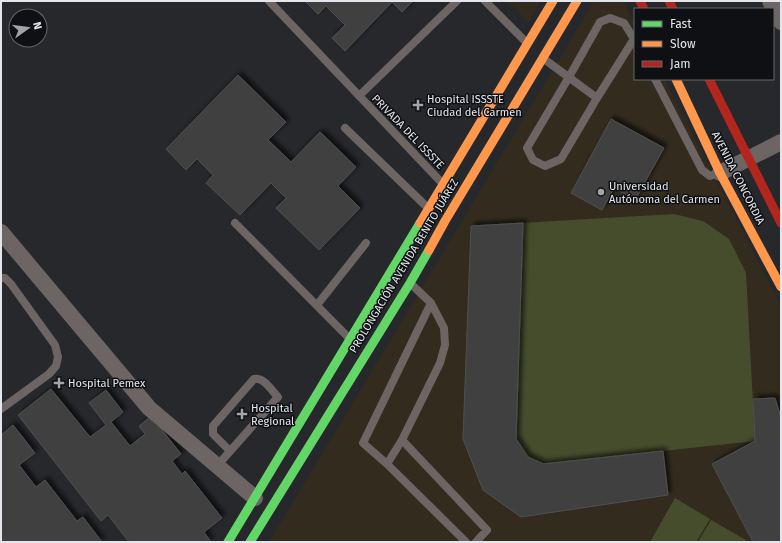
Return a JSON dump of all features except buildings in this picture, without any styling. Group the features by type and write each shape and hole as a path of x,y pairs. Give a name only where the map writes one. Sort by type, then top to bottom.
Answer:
{"main road":[{"name":"PROLONGACIÓN AVENIDA BENITO JUÁREZ","path":"250,542 410,283 437,215 535,51 553,1"},
{"name":"PROLONGACIÓN AVENIDA BENITO JUÁREZ","path":"228,542 350,340 437,215 535,51 577,1"},
{"name":"AVENIDA CONCORDIA","path":"676,80 720,173 781,287"},
{"name":"AVENIDA CONCORDIA","path":"710,80 781,223"}],"street":[{"path":"774,9 781,22"},
{"path":"720,173 781,142"},
{"path":"1,232 149,408 255,498"}],"lane":[{"name":"PRIVADA DEL ISSSTE","path":"269,1 451,192"},
{"name":"PRIVADA DEL ISSSTE","path":"359,96 457,1"},
{"path":"485,1 535,51 597,98"},
{"path":"634,38 624,23 610,18 600,22 569,78 527,148 532,160 545,166 561,159 597,98 634,42"},
{"path":"656,80 702,170 710,176 720,173"},
{"path":"345,128 437,215"},
{"path":"235,223 350,340"},
{"path":"316,305 366,243"},
{"path":"1,278 5,278 11,284 44,329 55,345 58,357 56,366 49,374 1,409"},
{"path":"387,464 402,440 440,363 445,345 444,328 431,303 410,283"},
{"path":"431,303 363,443 387,464 466,542"},
{"path":"217,466 278,397 262,380 258,378 254,379 213,426 213,434 230,451"},
{"path":"402,440 487,530 476,542"}],"shaded area":[{"path":"508,1 540,1 529,23"},
{"name":"Universidad Autónoma del Carmen","path":"594,1 623,1 634,22 634,80 665,80 781,306 781,542 269,542"}],"green space":[{"path":"674,214 703,221 729,239 746,273 755,441 663,451 668,495 521,517 483,490 463,439 471,226"},
{"path":"675,498 710,519 696,542 650,542"},
{"path":"711,520 746,540 745,542 698,542"}],"traffic: fast":[{"path":"228,542 420,223"},
{"path":"250,542 429,250"}],"traffic: slow":[{"path":"420,223 553,1"},
{"path":"429,250 577,1"},
{"path":"676,80 720,173 781,287"}],"traffic: jam":[{"path":"640,1 644,8"},
{"path":"669,1 672,8"},
{"path":"710,80 781,223"}],"place":[{"name":"Hospital ISSSTE Ciudad del Carmen","path":"418,105"},
{"name":"Universidad Autónoma del Carmen","path":"601,192"},
{"name":"Hospital Pemex","path":"59,383"},
{"name":"Hospital Regional","path":"242,414"}]}
